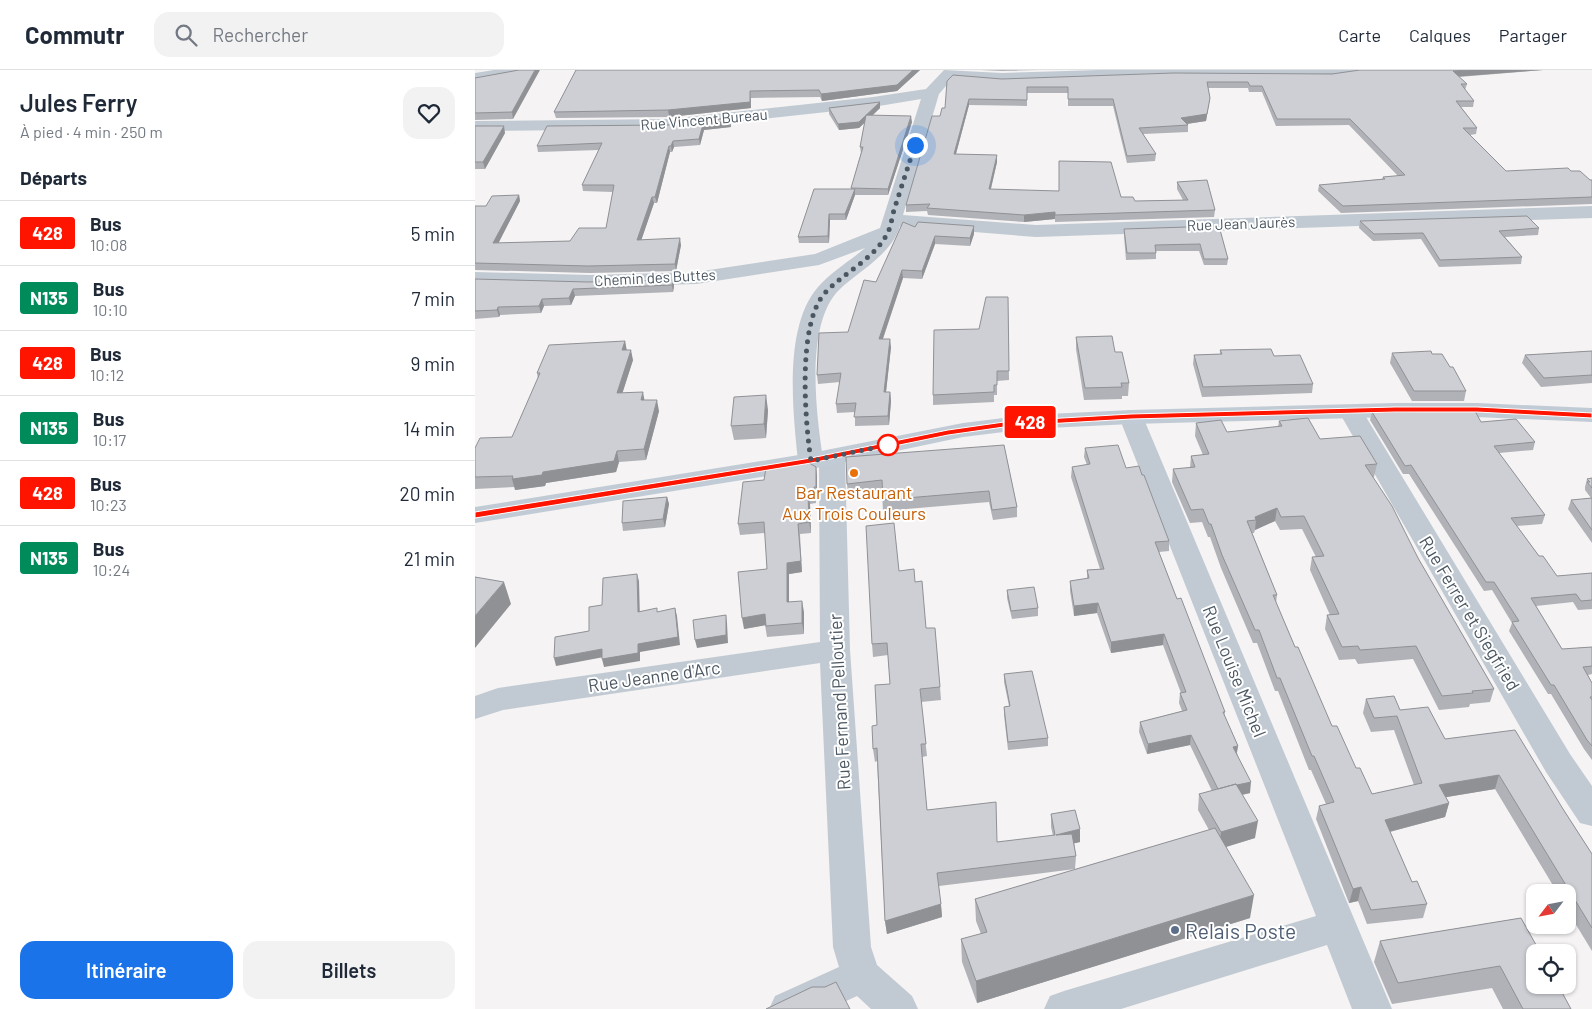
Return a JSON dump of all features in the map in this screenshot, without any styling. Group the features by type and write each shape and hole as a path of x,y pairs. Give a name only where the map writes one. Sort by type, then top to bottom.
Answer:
{"street":[{"path":"475,78 519,70"},
{"path":"931,93 949,72 1019,78 1173,72 1331,72 1362,70"},
{"name":"Rue Vincent Bureau","path":"475,126 669,124 873,102 931,93"},
{"name":"Rue Fernand Pelloutier","path":"857,961 821,459 805,373 806,346 813,312 825,292 881,244 890,226 931,93"},
{"name":"Rue Jean Jaurès","path":"890,226 1036,231 1592,212"},
{"name":"Chemin des Buttes","path":"475,278 590,281 696,278 819,260 890,226"},
{"path":"475,515 821,459 995,425 1131,417 1477,410 1591,418"},
{"name":"Rue Ferrer et Siegfried","path":"1351,412 1558,763 1592,813"},
{"name":"Rue Louise Michel","path":"1131,417 1372,1009"},
{"name":"Rue Jeanne d'Arc","path":"475,708 498,698 835,650"},
{"path":"1064,1009 1339,925"},
{"path":"789,1009 857,961 899,1009"}],"building":[{"path":"519,70 535,70 512,112 475,113 475,78"},
{"path":"576,70 913,70 897,85 821,94 819,90 750,91 750,102 668,110 554,112"},
{"path":"1360,70 1469,70 1453,71 1467,84 1461,84 1474,101 1456,101 1477,128 1463,128 1506,171 1568,168 1571,171 1580,171 1592,180 1592,197 1343,206 1319,185 1385,179 1383,177 1405,175 1350,119 1277,119 1262,86 1250,86 1248,82 1207,82 1210,98 1207,114 1181,118 1188,125 1139,128 1156,154 1127,156 1113,99 1068,99 1068,87 1027,87 1027,100 969,99 954,154 997,155 989,189 1059,191 1059,161 1111,162 1121,197 1133,197 1135,201 1188,200 1177,182 1207,180 1215,210 1055,215 1055,212 1024,215 927,208 930,204 906,205 932,116 940,116 942,108 945,108 947,81 953,75 1002,79 1173,73 1332,74"},
{"path":"880,102 859,122 838,124 829,108"},
{"path":"866,115 911,116 888,189 851,188 863,147 860,147"},
{"path":"729,118 730,121 703,124 699,139 673,141 671,146 669,146 655,197 652,197 637,240 680,238 675,264 588,266 475,263 475,206 486,206 492,196 519,195 493,243 570,241 579,228 606,228 614,185 582,185 602,143 537,146 547,126 668,125"},
{"path":"475,126 504,126 483,162 475,162"},
{"path":"814,189 855,189 845,214 829,214 828,236 798,237"},
{"path":"1527,216 1539,228 1499,231 1522,257 1440,260 1423,233 1374,234 1360,221"},
{"path":"903,222 915,227 918,222 974,226 970,238 935,236 922,271 902,270 879,339 890,339 884,392 890,392 888,416 854,417 856,403 836,404 841,373 817,375 819,333 848,332 864,280 876,282"},
{"path":"1219,226 1228,259 1204,259 1200,244 1155,245 1156,253 1127,253 1124,229"},
{"path":"475,279 588,282 673,280 672,285 573,289 569,298 542,299 539,306 498,307 497,310 475,311"},
{"path":"986,297 1008,297 1009,371 997,371 997,385 994,385 994,392 933,395 934,330 979,329"},
{"path":"1112,336 1115,352 1122,352 1129,383 1121,383 1122,387 1085,388 1076,337"},
{"path":"625,341 622,350 631,350 617,393 643,392 641,400 657,400 644,449 617,451 614,461 543,472 542,475 512,479 513,476 475,477 475,448 480,438 512,437 540,373 537,373 549,345"},
{"path":"1271,349 1274,356 1300,355 1313,384 1203,387 1194,355 1222,354 1220,350"},
{"path":"1431,351 1432,354 1442,354 1450,367 1453,367 1466,391 1414,391 1392,353"},
{"path":"1592,351 1592,375 1544,378 1525,355"},
{"path":"766,395 764,424 731,426 734,397"},
{"path":"1475,411 1481,422 1516,419 1535,442 1494,446 1545,515 1511,518 1539,556 1543,556 1557,576 1592,573 1592,600 1581,601 1576,594 1531,598 1562,649 1592,647 1592,666 1583,667 1592,683 1592,697 1590,697 1592,700 1592,746 1512,622 1519,621 1494,582 1486,582 1411,465 1405,466 1372,412"},
{"path":"1308,418 1320,439 1360,436 1377,464 1365,465 1392,506 1418,558 1494,689 1442,696 1416,646 1360,650 1358,646 1342,647 1327,615 1339,614 1312,557 1324,556 1304,516 1281,517 1277,508 1255,517 1256,520 1247,521 1277,595 1273,595 1295,647 1298,647 1332,726 1337,726 1356,768 1360,768 1372,794 1422,783 1397,716 1374,718 1366,699 1394,696 1400,710 1428,707 1445,739 1515,730 1592,854 1592,928 1576,902 1576,884 1565,884 1499,775 1439,785 1449,803 1385,820 1412,882 1417,881 1427,904 1371,910 1361,887 1353,889 1319,806 1334,802 1314,756 1312,756 1280,678 1277,678 1259,630 1255,630 1222,555 1211,524 1209,524 1203,509 1191,510 1173,469 1195,467 1191,456 1209,454 1196,423 1221,420 1227,432 1282,426 1279,421"},
{"path":"1004,445 1017,507 992,510 989,491 883,500 882,480 847,484 846,457"},
{"path":"1118,445 1126,468 1139,466 1142,475 1144,475 1169,541 1155,542 1177,599 1181,598 1225,712 1223,712 1238,746 1233,747 1251,782 1218,789 1191,735 1148,744 1140,722 1187,710 1180,693 1186,692 1164,634 1111,642 1098,603 1074,606 1070,581 1089,578 1087,570 1104,569 1072,467 1090,464 1085,448"},
{"path":"806,461 816,467 815,493 808,494 809,522 798,524 801,561 787,563 787,602 802,601 802,623 766,626 765,614 742,618 738,572 767,569 764,522 738,524 743,482 764,480 766,468"},
{"path":"1592,478 1592,488 1587,479"},
{"path":"667,497 663,519 622,523 623,501"},
{"path":"1592,498 1592,530 1571,500"},
{"path":"894,523 899,571 914,569 915,582 922,581 926,628 935,628 940,687 920,689 926,744 921,744 927,810 996,802 997,842 1055,835 1051,814 1075,810 1080,829 1056,835 1072,834 1076,856 937,873 941,904 885,921 877,748 873,749 872,726 877,725 875,685 890,684 887,643 872,644 866,526"},
{"path":"637,574 638,612 657,608 657,612 675,608 678,637 638,644 638,653 602,659 602,649 554,658 555,637 589,631 589,607 602,605 603,578"},
{"path":"475,577 504,582 475,616"},
{"path":"1034,587 1038,608 1011,611 1007,590"},
{"path":"726,615 726,635 695,640 693,620"},
{"path":"1032,671 1048,738 1008,742 1004,707 1010,706 1004,674"},
{"path":"1236,784 1258,821 1221,832 1199,794"},
{"path":"1215,828 1254,895 976,981 961,939 987,932 975,899"},
{"path":"1521,918 1526,927 1526,934 1530,934 1536,944 1526,944 1526,994 1563,994 1571,1009 1523,1009 1500,966 1398,983 1380,941"},
{"path":"836,982 850,1009 766,1009 812,987 825,987"}],"bus line":[{"name":"428","path":"475,515 811,461 948,433 1011,423 1131,417 1395,410 1477,410 1592,415"}],"place":[{"name":"Bar Restaurant Aux Trois Couleurs","path":"854,473"},
{"name":"Relais Poste","path":"1175,930"}],"route":[{"path":"888,445 811,461 805,373 806,346 813,312 825,292 870,255 881,244 889,231 915,145"}]}
